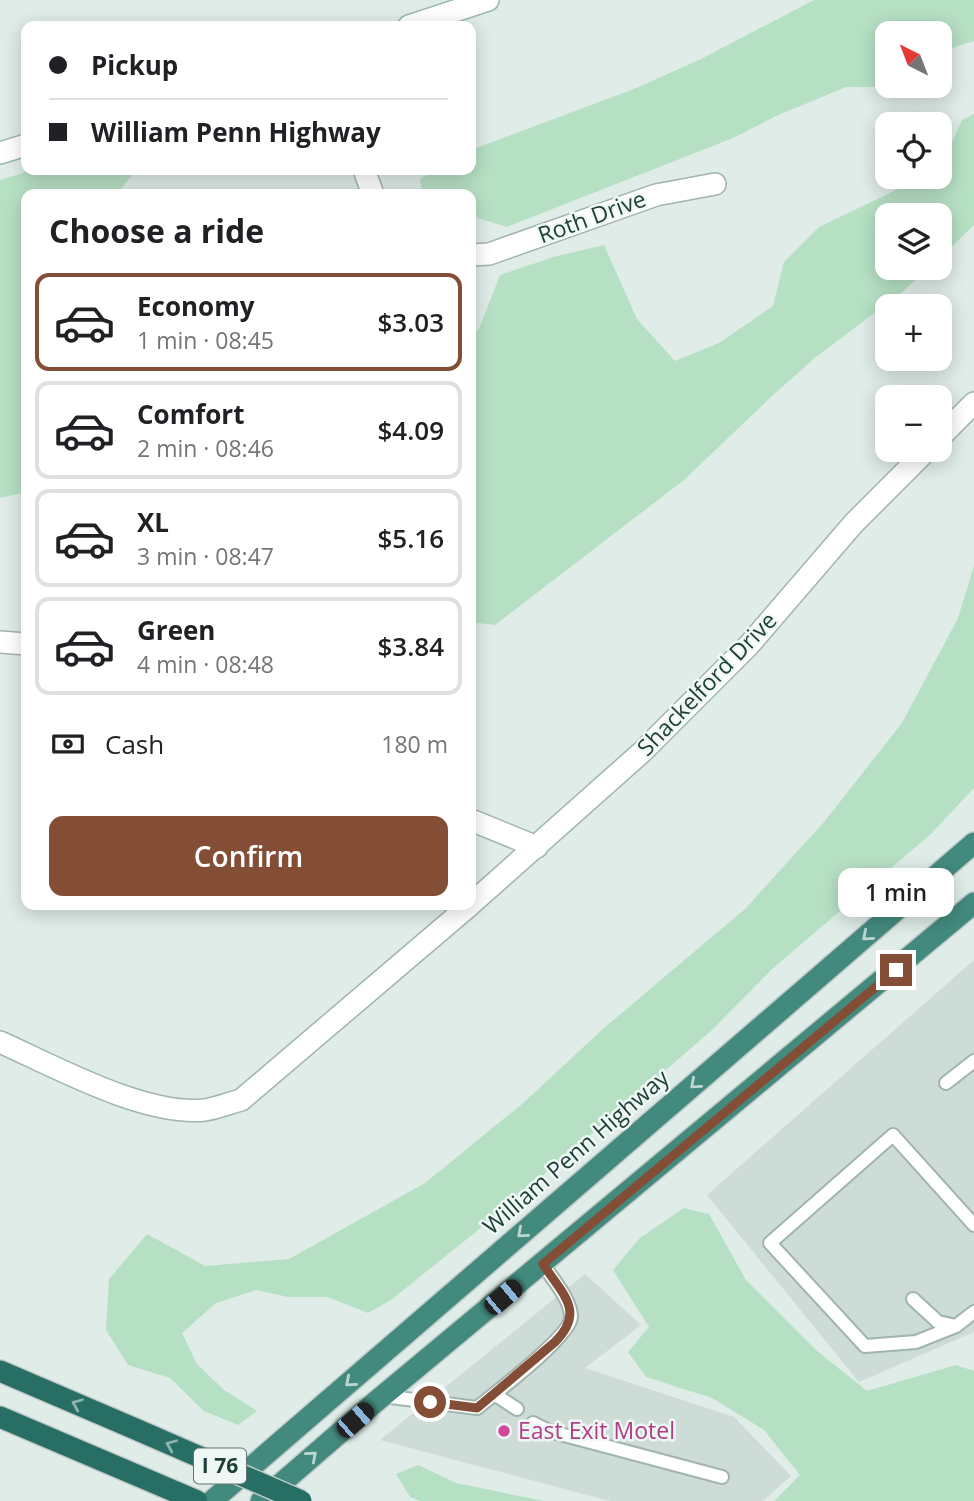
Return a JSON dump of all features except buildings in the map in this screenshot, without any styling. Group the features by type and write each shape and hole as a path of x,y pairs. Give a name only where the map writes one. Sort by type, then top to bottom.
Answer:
{"highway":[{"name":"William Penn Highway","path":"212,1501 974,843"},
{"path":"261,1501 974,903"},
{"name":"I 76","path":"0,1371 301,1501"},
{"name":"I 76","path":"0,1417 197,1501"}],"street":[{"path":"424,21 488,0"},
{"path":"0,153 21,147"},
{"name":"Roth Drive","path":"476,255 489,254 656,195 715,184"},
{"path":"952,425 974,403"},
{"name":"Shackelford Drive","path":"476,899 642,752 749,645 854,523 915,462"},
{"path":"0,642 21,644"},
{"path":"476,822 537,847"},
{"name":"Shackelford Drive","path":"0,1042 128,1098 167,1109 205,1110 241,1100 463,910"}],"lane":[{"path":"946,1083 974,1061"},
{"path":"974,1226 893,1135 770,1243 865,1346 916,1342 956,1326 974,1312"},
{"path":"383,1396 477,1408 494,1394 555,1342 569,1325 571,1317 566,1300 543,1264"},
{"path":"913,1299 937,1322 956,1326"},
{"path":"494,1394 517,1409"},
{"path":"533,1423 549,1431 722,1477"}],"shaded area":[{"path":"974,960 974,1332 859,1382 707,1195"},
{"path":"585,1274 641,1325 585,1368 734,1417 791,1476 763,1501 610,1501 380,1440"}],"green space":[{"path":"814,0 974,0 974,41 952,48 952,21 875,21 875,87 846,87 776,116 733,138 507,227 476,218 476,189 421,189 420,179 427,175 476,175 476,148 634,89 701,59"},
{"path":"974,114 974,225 952,246 952,203 875,203 875,280 916,280 899,294 875,294 875,312 816,357 684,480 495,625 476,623 476,331 500,275 557,256 604,245 637,319 675,361 719,343 773,306 784,262 819,227 898,189 952,189 952,142 962,120"},
{"path":"21,173 132,175 121,189 21,189 21,493 0,498 0,180"},
{"path":"974,566 974,788 931,834 772,969 711,1031 498,1214 391,1300 368,1313 327,1297 288,1297 256,1290 216,1303 182,1333 197,1364 224,1390 257,1411 238,1425 204,1411 170,1378 128,1365 106,1330 109,1279 147,1234 205,1266 289,1259 425,1183 522,1104 604,1028 745,909 824,822 902,723 958,618"},
{"path":"684,1208 709,1214 746,1280 816,1350 867,1391 956,1365 974,1371 974,1501 774,1501 800,1475 764,1430 712,1398 646,1377 628,1352 649,1327 613,1270 640,1238"},
{"path":"418,1465 456,1483 544,1501 420,1501 410,1497 396,1474"}],"place":[{"name":"East Exit Motel","path":"504,1431"}],"route":[{"path":"430,1402 477,1408 555,1342 569,1325 570,1309 543,1264 896,970"}]}
